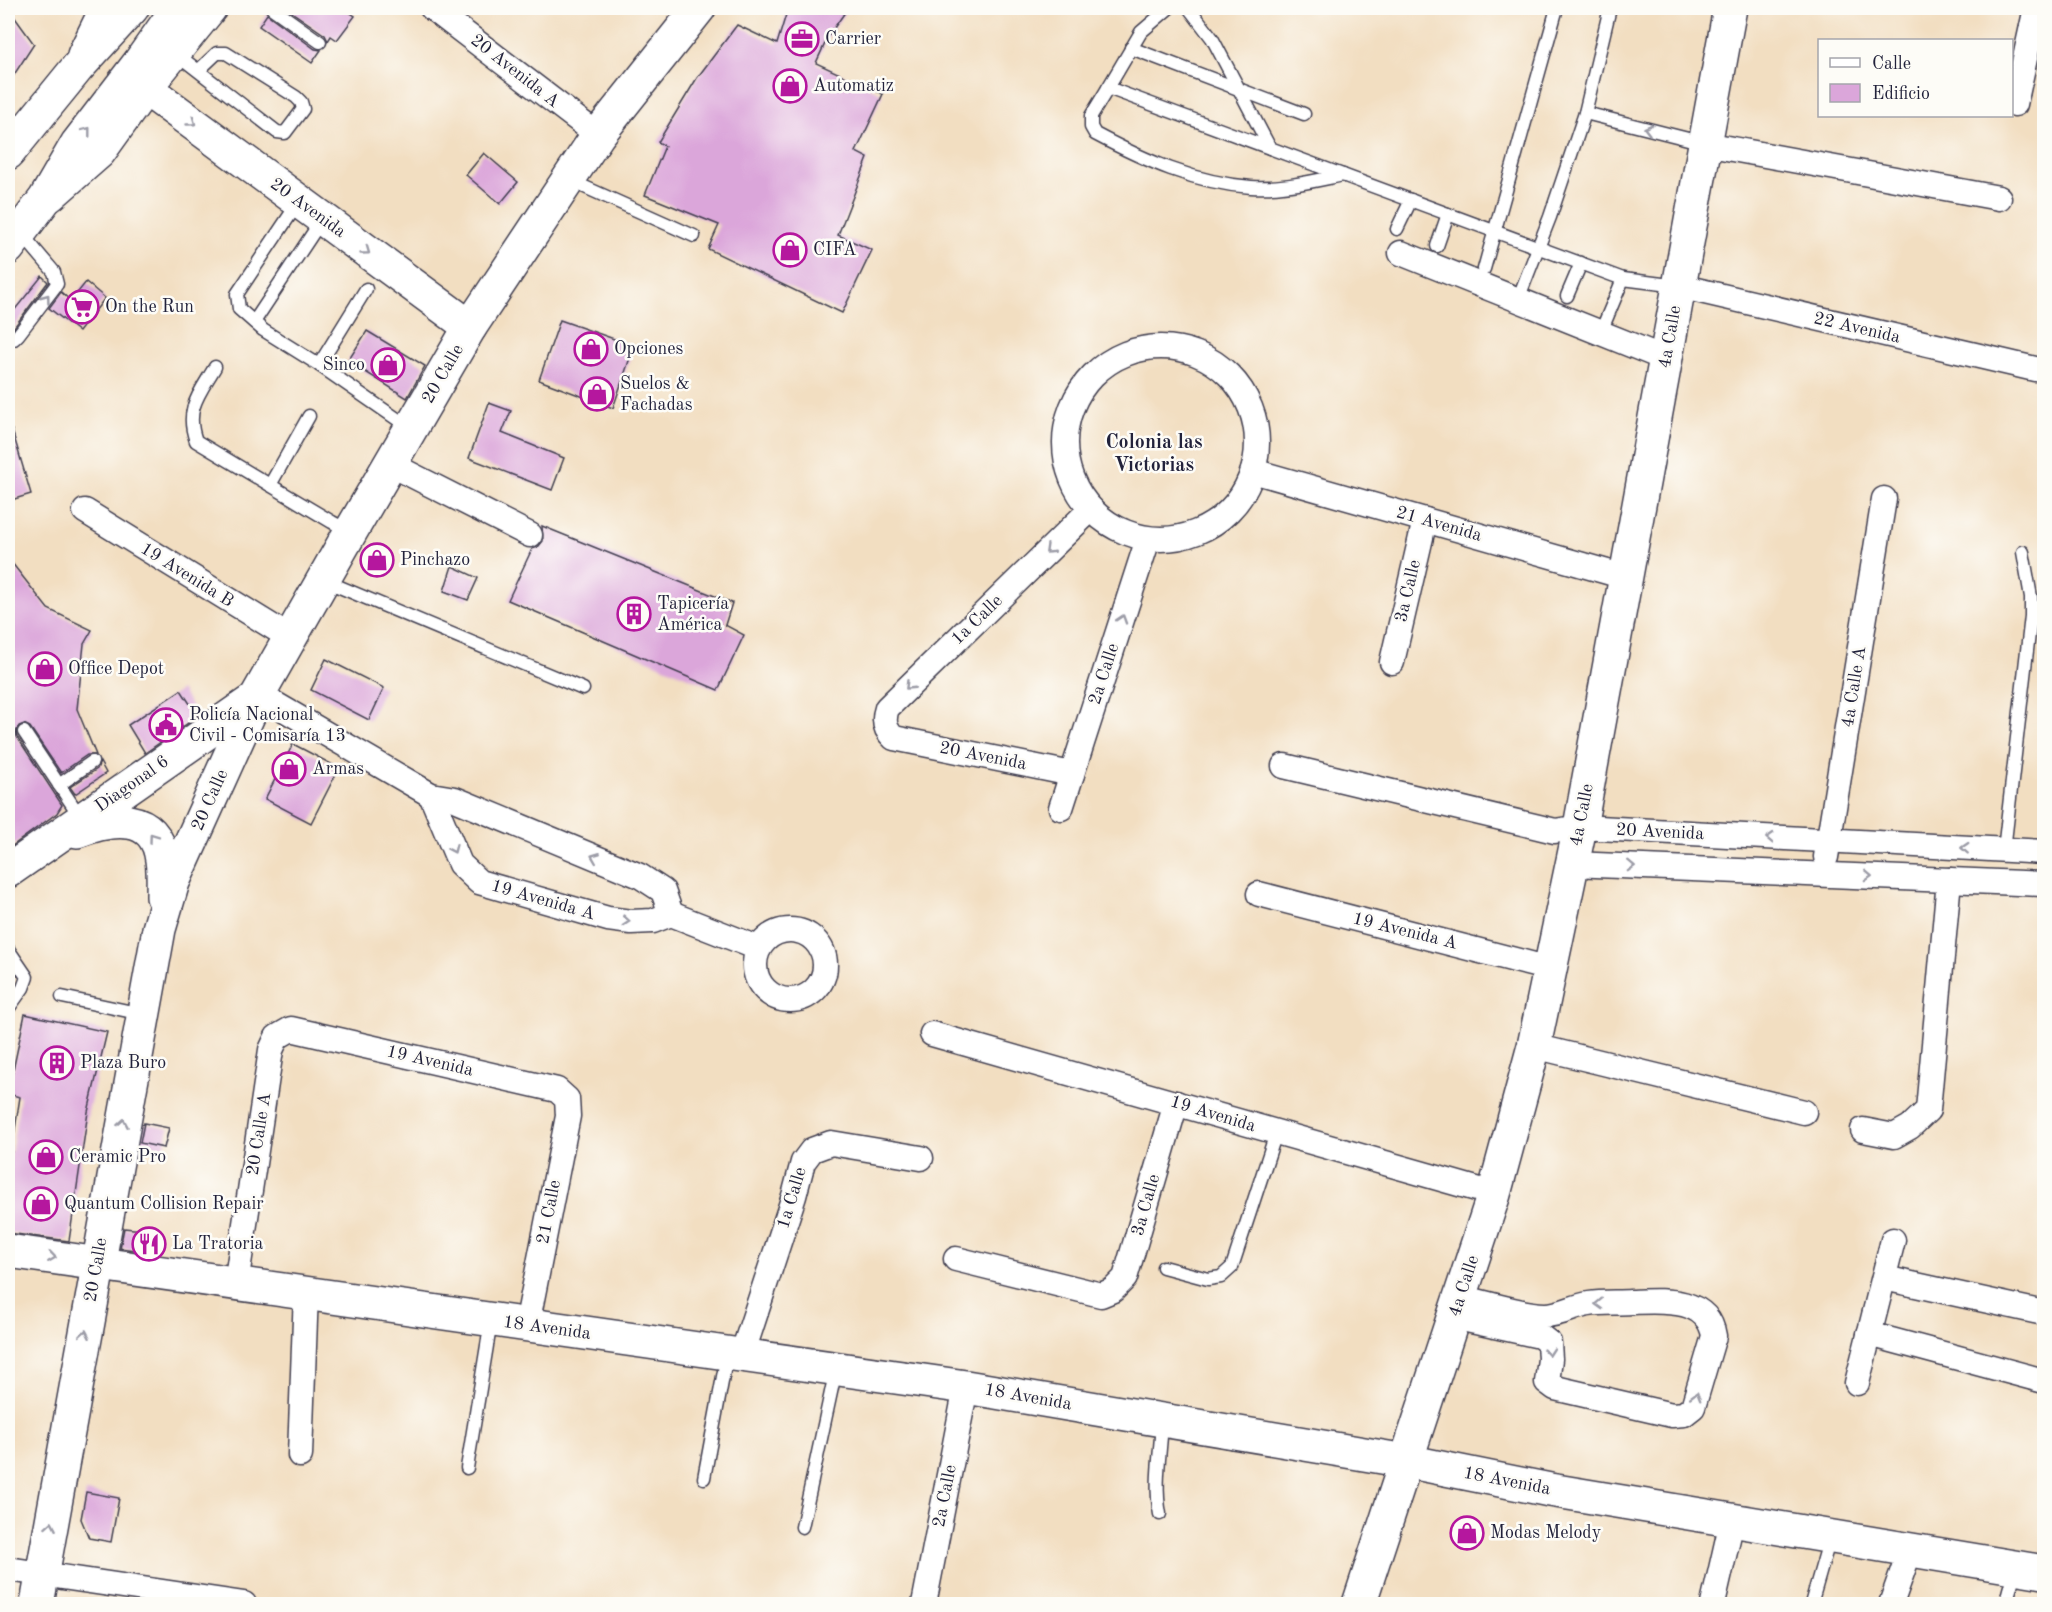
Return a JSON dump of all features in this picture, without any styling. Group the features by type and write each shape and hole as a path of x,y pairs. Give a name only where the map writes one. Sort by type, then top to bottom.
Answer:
{"main road":[{"path":"78,67 107,8"},
{"path":"8,153 78,67 132,8"},
{"path":"14,240 45,199 77,144 178,8"},
{"path":"45,199 99,152 145,88 186,61 210,8"},
{"name":"20 Calle","path":"40,1589 97,1263 162,914 176,874 257,696 470,327 598,135 699,8"},
{"name":"4a Calle","path":"1359,1605 1494,1194 1534,1046 1580,827 1730,8"},
{"name":"20 Avenida","path":"145,88 470,327"},
{"name":"Diagonal 6","path":"8,871 257,696"},
{"path":"43,846 98,824 123,820 143,826 156,839 162,859 162,914"},
{"name":"18 Avenida","path":"8,1251 966,1387 1406,1461 1550,1490 2030,1570"}],"street":[{"name":"20 Avenida A","path":"432,8 598,135"},
{"path":"2015,104 2036,8"},
{"path":"1705,144 1999,198"},
{"path":"1401,253 1666,359"},
{"name":"22 Avenida","path":"1679,286 2035,369"},
{"path":"1161,346 1183,348 1204,356 1223,368 1238,385 1250,404 1256,426 1257,448 1253,471 1246,489 1235,505 1213,524 1187,536 1148,539 1117,529 1091,509 1077,491 1068,470 1064,448 1066,426 1072,404 1083,385 1099,368 1118,356 1138,348 1161,346"},
{"path":"390,464 530,535"},
{"name":"21 Avenida","path":"1253,471 1625,577"},
{"name":"4a Calle A","path":"1823,875 1884,499"},
{"name":"1a Calle","path":"894,738 885,724 886,708 1091,509"},
{"name":"19 Avenida B","path":"85,511 289,637"},
{"name":"3a Calle","path":"1392,662 1425,520"},
{"name":"2a Calle","path":"1060,808 1148,539"},
{"path":"257,696 431,795 455,799 640,876 663,891 671,914 758,948"},
{"name":"20 Avenida","path":"894,738 1072,774"},
{"name":"20 Avenida","path":"1284,766 1555,831 1580,827 2044,852"},
{"name":"19 Avenida A","path":"431,795 460,864 479,882 608,919 632,922 653,921 671,914"},
{"name":"20 Avenida","path":"1572,864 2044,884"},
{"path":"1863,1130 1894,1136 1910,1127 1928,1110 1949,880"},
{"name":"19 Avenida A","path":"1259,894 1550,969"},
{"name":"19 Avenida","path":"291,1029 557,1090 567,1099"},
{"name":"20 Calle A","path":"236,1284 272,1050 277,1037 291,1029"},
{"name":"19 Avenida","path":"932,1034 1494,1194"},
{"path":"1534,1046 1804,1112"},
{"name":"21 Calle","path":"527,1325 568,1116 567,1099"},
{"name":"3a Calle","path":"956,1259 1101,1295 1113,1290 1125,1278 1176,1103"},
{"name":"1a Calle","path":"735,1354 794,1196 803,1162 812,1150 831,1143 921,1158"},
{"path":"1857,1383 1893,1240"},
{"path":"1884,1278 2044,1312"},
{"path":"300,1455 306,1292"},
{"path":"1674,1301 1691,1307 1705,1317 1712,1325 1714,1336 1693,1407 1684,1414 1672,1415 1555,1388 1547,1382 1550,1359 1549,1343 1540,1336 1457,1307 1537,1315 1561,1313 1587,1304 1674,1301"},
{"path":"1869,1334 2044,1381"},
{"name":"2a Calle","path":"924,1605 966,1387"},
{"path":"1713,1605 1732,1521"},
{"path":"1891,1605 1910,1551"},
{"path":"8,1569 40,1589 235,1604"}],"lane":[{"path":"272,8 320,42"},
{"path":"1170,8 1141,32 1131,48 1091,116 1091,127 1095,134 1137,156 1200,179 1252,187 1286,185 1344,175"},
{"path":"1189,8 1212,38 1270,148"},
{"path":"1484,269 1557,8"},
{"path":"1522,289 1585,113 1610,8"},
{"path":"1131,48 1304,114"},
{"path":"216,53 226,53 296,97 303,109 285,133 277,132 186,61 216,53"},
{"path":"1108,88 1623,279 1679,286"},
{"path":"1585,113 1705,144"},
{"path":"568,180 694,236"},
{"path":"1397,229 1411,200"},
{"path":"311,210 237,294 239,309 254,322 411,429"},
{"path":"254,322 311,210"},
{"path":"1437,246 1448,214"},
{"path":"8,339 14,339 18,335 57,284 54,272 14,240"},
{"path":"1567,296 1581,263"},
{"path":"1605,322 1623,279"},
{"path":"319,365 366,289"},
{"path":"215,367 192,408 192,430 196,441 351,531"},
{"path":"270,485 309,416"},
{"path":"2004,850 2031,616 2031,597 2023,552"},
{"path":"322,580 583,689"},
{"path":"24,732 82,819"},
{"path":"59,785 92,762"},
{"path":"8,949 27,977 23,988 8,1009"},
{"path":"62,997 143,1014"},
{"path":"1163,1267 1208,1279 1221,1277 1232,1266 1276,1133"},
{"path":"467,1468 491,1320"},
{"path":"704,1478 735,1354"},
{"path":"802,1527 837,1369"},
{"path":"1160,1514 1157,1482 1162,1420"},
{"path":"1811,1605 1830,1537"},
{"path":"2006,1605 2030,1570"}],"building":[{"path":"8,8 34,44 8,84"},
{"path":"286,8 343,8 355,16 337,40 331,36 328,41 325,35"},
{"path":"788,8 848,8 829,35 816,63 883,94 856,152 868,158 838,235 872,250 842,313 708,249 719,225 645,195 665,146 658,142 697,78 737,25 777,44"},
{"path":"267,14 315,49 321,50 312,63 259,26"},
{"path":"484,153 518,182 500,204 466,175"},
{"path":"42,276 48,282 12,330 8,330 8,318"},
{"name":"On the Run","path":"86,282 105,298 79,332 49,308 61,292 71,301"},
{"path":"560,320 634,346 613,408 539,380"},
{"name":"Sinco","path":"367,331 425,366 407,398 348,361"},
{"path":"489,403 511,411 502,433 564,458 552,490 469,458"},
{"path":"12,430 31,494 8,501 8,431"},
{"name":"Tapicería América","path":"542,526 732,603 725,625 744,635 718,690 508,600 532,549 538,547 543,541"},
{"path":"8,558 48,609 92,630 84,644 77,709 96,755 87,755 61,773 30,727 24,724 19,726 16,732 17,737 62,805 57,813 8,849"},
{"path":"452,566 478,578 468,600 444,591"},
{"path":"326,659 384,688 369,720 311,690"},
{"name":"Policía Nacional Civil - Comisaría 13","path":"181,690 198,716 145,753 128,725"},
{"path":"293,744 339,768 311,823 265,799"},
{"path":"100,762 106,773 75,794 70,787 97,769"},
{"path":"25,1014 107,1032 88,1112 69,1241 8,1233 8,1174 20,1097 8,1094"},
{"path":"144,1123 169,1128 164,1148 140,1143"},
{"path":"124,1228 152,1231 150,1252 120,1248"},
{"path":"86,1492 119,1498 111,1542 89,1538 81,1519"}],"place":[{"name":"Carrier","path":"802,39"},
{"name":"Automatiz","path":"790,86"},
{"name":"CIFA","path":"790,250"},
{"name":"On the Run","path":"82,307"},
{"name":"Opciones","path":"591,349"},
{"name":"Sinco","path":"388,365"},
{"name":"Suelos & Fachadas","path":"597,394"},
{"name":"Pinchazo","path":"377,560"},
{"name":"Tapicería América","path":"634,614"},
{"name":"Office Depot","path":"45,669"},
{"name":"Policía Nacional Civil - Comisaría 13","path":"166,725"},
{"name":"Armas","path":"289,769"},
{"name":"Plaza Buro","path":"57,1063"},
{"name":"Ceramic Pro","path":"46,1157"},
{"name":"Quantum Collision Repair","path":"41,1204"},
{"name":"La Tratoria","path":"149,1244"},
{"name":"Modas Melody","path":"1467,1533"}],"district":[{"name":"Colonia las Victorias","path":"1154,454"}]}
